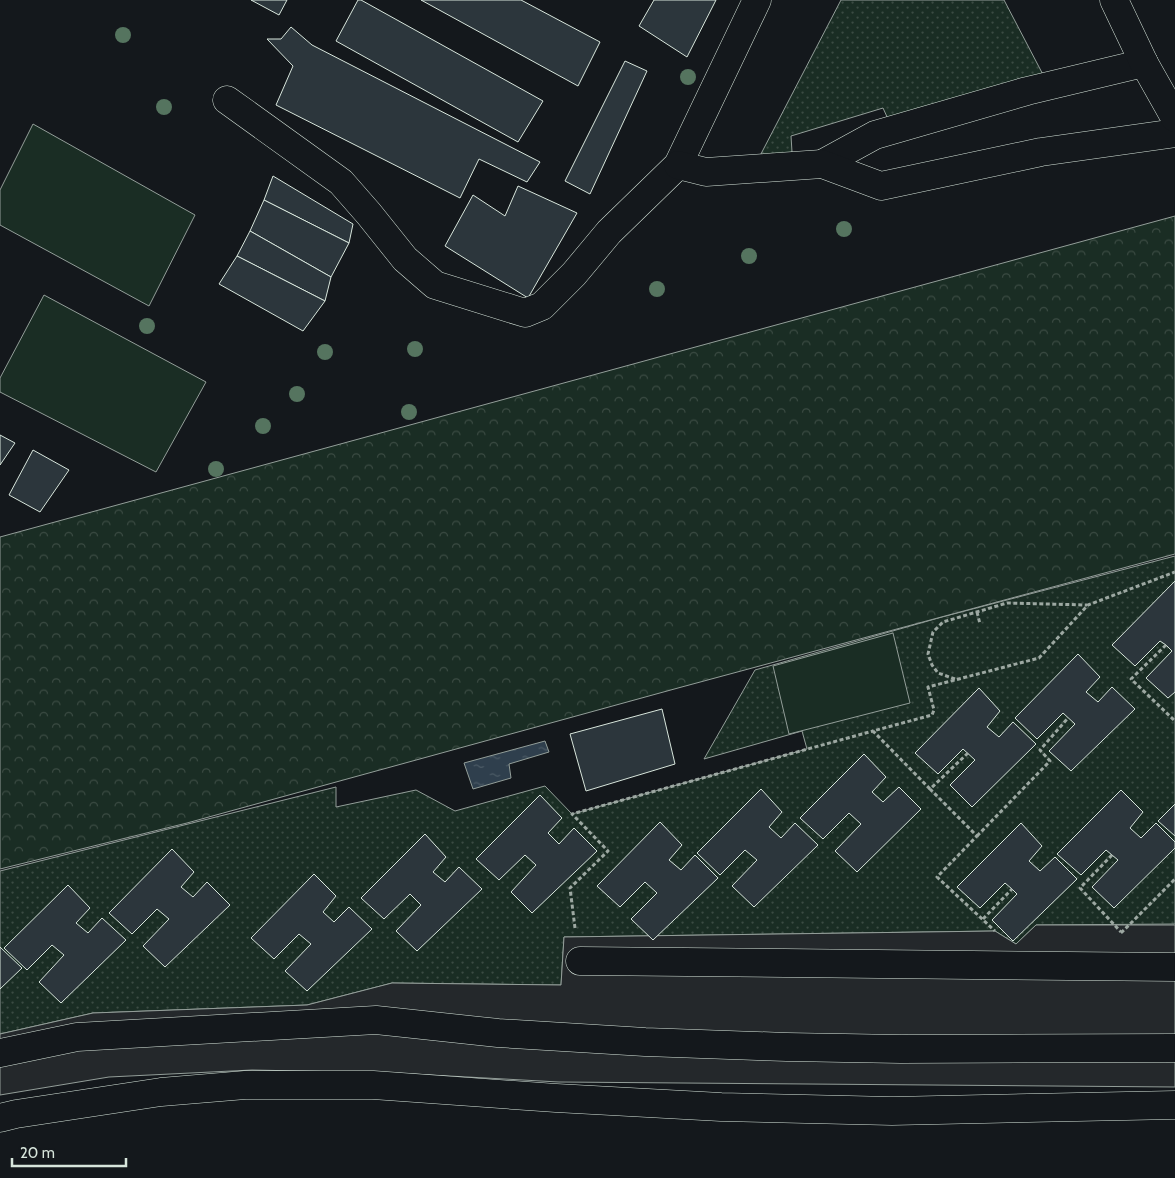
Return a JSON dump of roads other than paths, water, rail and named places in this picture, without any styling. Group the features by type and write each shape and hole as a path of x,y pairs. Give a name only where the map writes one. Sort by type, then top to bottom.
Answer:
{"street":[{"path":"227,100 341,182 405,259 436,285 525,313 542,306 574,274 609,232 678,165 757,0"},
{"path":"1114,0 1144,62 1175,118"},
{"path":"822,164 875,135 1027,91 1144,62"},
{"path":"678,165 706,172 822,164 881,186 1041,152 1175,134"},
{"path":"580,961 1167,967"},
{"path":"0,1053 95,1035 376,1020 498,1033 646,1042 786,1047 901,1049 1175,1048"},
{"path":"0,1118 161,1092 255,1085 374,1085 556,1098 740,1108 892,1111 1175,1105"}],"water":[{"path":"545,741 549,752 509,764 511,778 473,789 464,763"}]}
